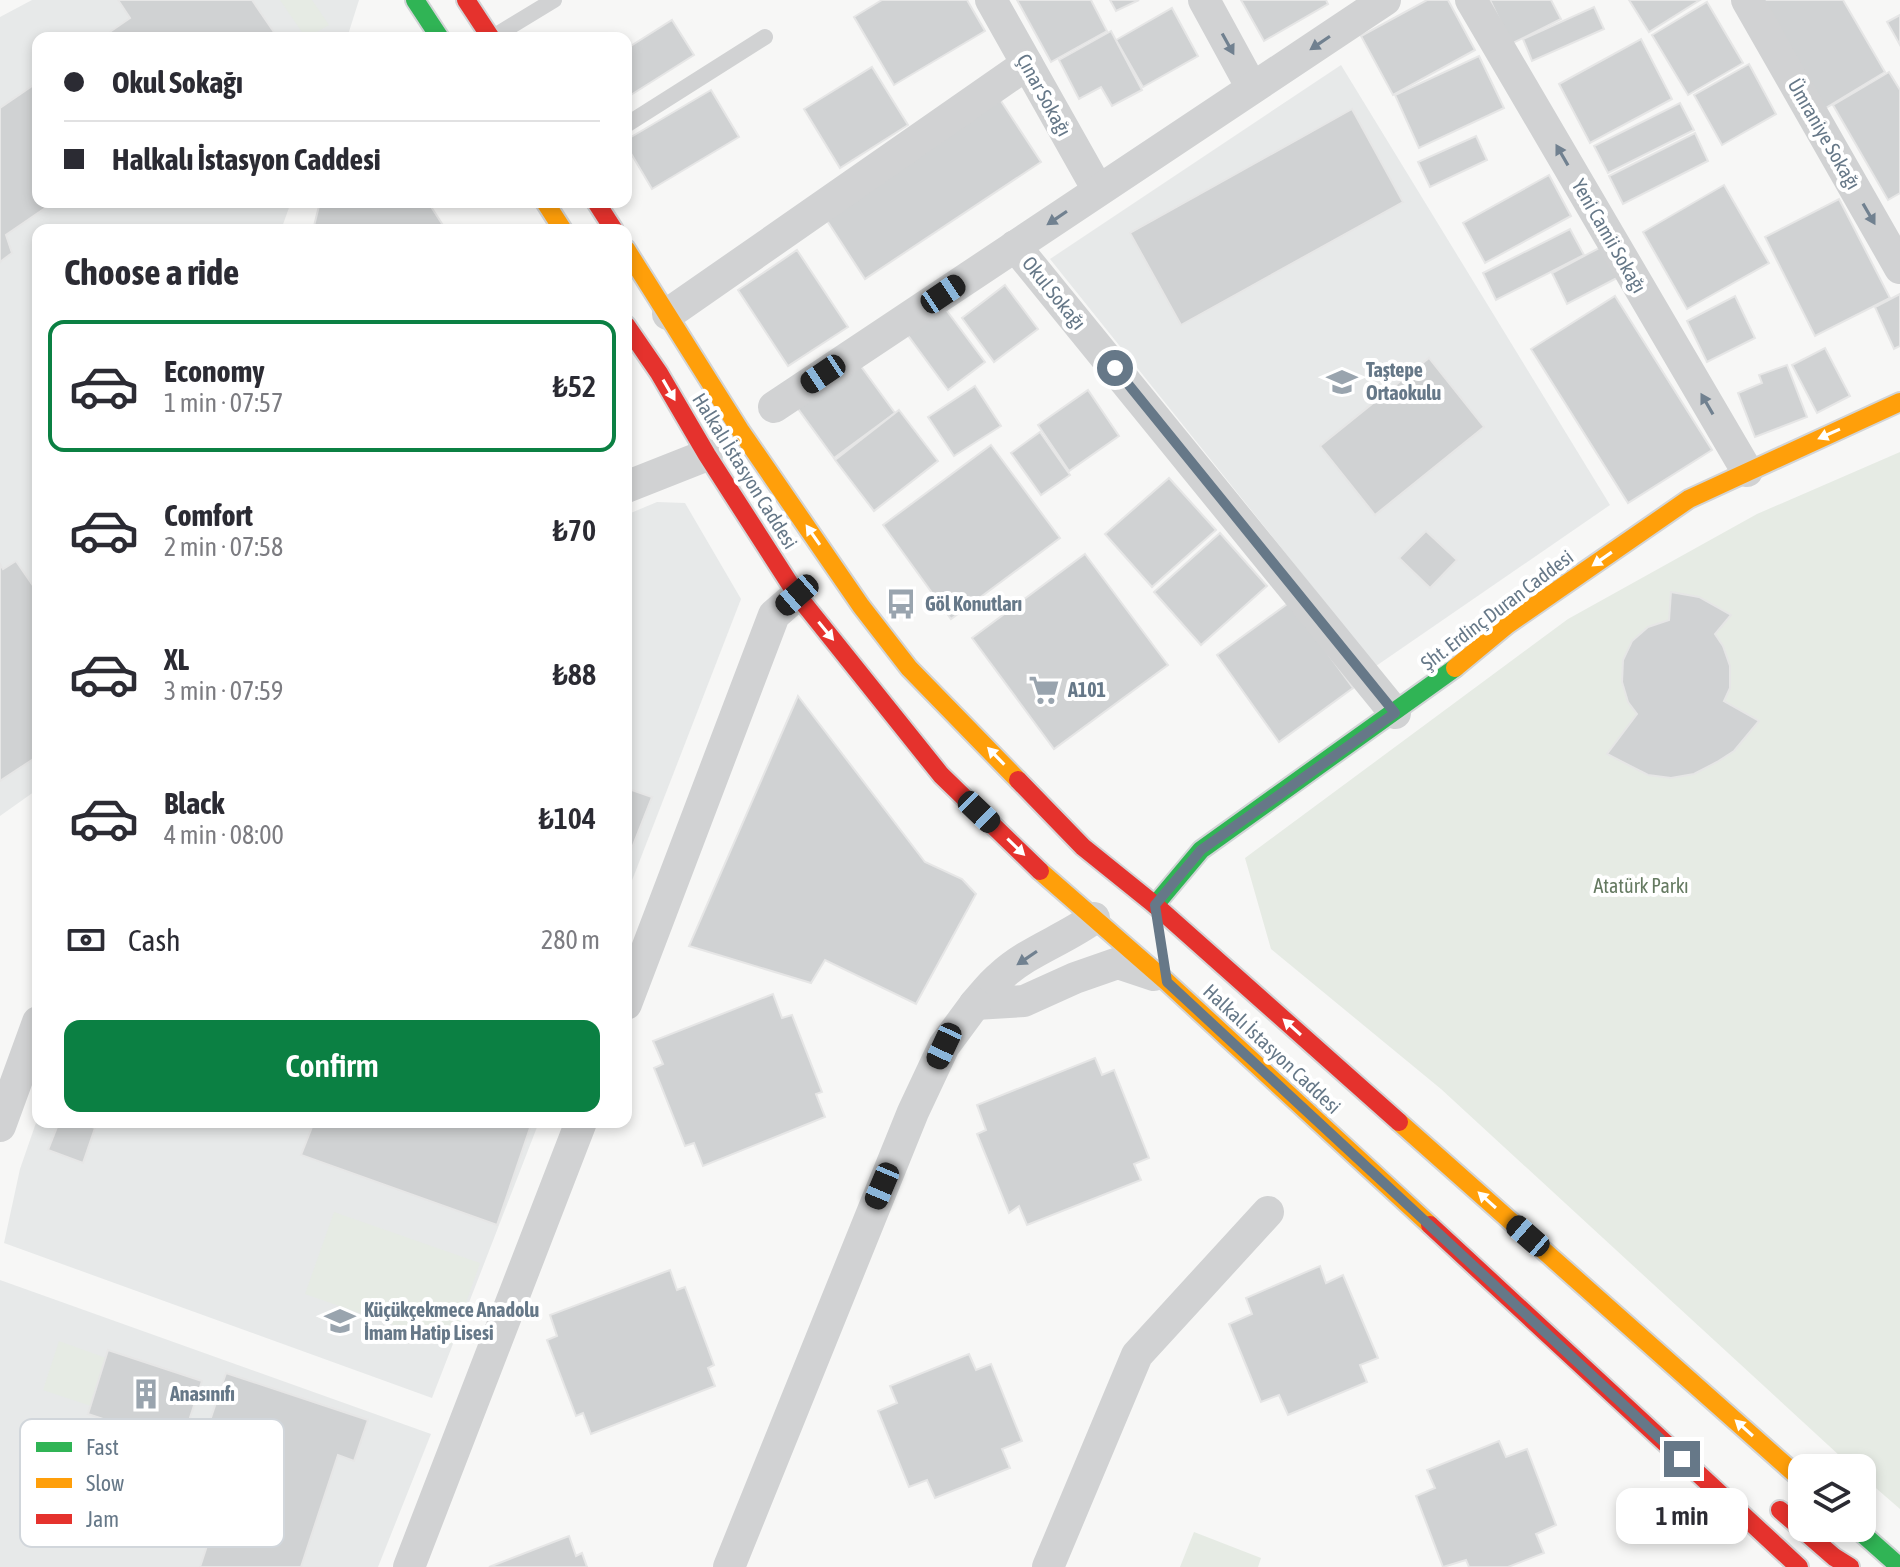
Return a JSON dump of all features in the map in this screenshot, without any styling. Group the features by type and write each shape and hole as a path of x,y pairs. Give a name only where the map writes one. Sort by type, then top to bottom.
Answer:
{"main road":[{"path":"415,0 436,32"},
{"path":"466,0 487,32"},
{"name":"Halkalı İstasyon Caddesi","path":"632,258 668,314 723,442 797,595 941,775 1056,886 1094,918 1163,956 1483,1274 1799,1567"},
{"name":"Halkalı İstasyon Caddesi","path":"632,334 659,373 723,442 909,668 1083,847 1155,905 1788,1468"},
{"name":"Şht. Erdinç Duran Caddesi","path":"1155,905 1201,850 1395,713 1507,625 1689,499 1900,402"},
{"path":"1155,905 1163,956"},
{"path":"1483,1274 1515,1284 1538,1299"},
{"path":"1765,1497 1834,1557 1850,1567"},
{"path":"1872,1542 1900,1567"}],"street":[{"name":"Çınar Sokağı","path":"991,0 1098,190"},
{"path":"1204,0 1252,88"},
{"path":"774,407 1385,0"},
{"name":"Yeni Camii Sokağı","path":"1471,0 1747,471"},
{"name":"Ümraniye Sokağı","path":"1747,0 1900,268"},
{"path":"668,314 1027,64"},
{"name":"Okul Sokağı","path":"1015,246 1395,713"},
{"path":"632,484 723,442"},
{"path":"632,988 774,615 797,595"},
{"path":"729,1567 913,1112 944,1046 975,1004 1002,975 1094,918"},
{"path":"975,1004 1024,1001 1118,963 1142,969 1163,956"},
{"path":"0,1126 32,1038"},
{"path":"409,1567 579,1128"},
{"path":"1048,1567 1137,1355 1268,1212"}],"lane":[{"path":"501,32 554,0"},
{"path":"632,121 765,37"}],"shaded area":[{"path":"32,0 359,0 349,32 32,32 32,208 289,208 283,224 32,224 32,793 0,816 0,17"},
{"name":"Taştepe Ortaokulu","path":"1341,65 1610,505 1376,666 1050,259"},
{"path":"657,502 685,503 741,599 632,881 632,512"},
{"name":"Küçükçekmece Anadolu İmam Hatip Lisesi","path":"34,1128 537,1128 432,1398 4,1243 20,1169"},
{"path":"0,1280 431,1434 378,1567 0,1567"}],"green space":[{"path":"280,0 312,0 329,25 317,32 302,32"},
{"name":"Atatürk Parkı","path":"1900,452 1900,1509 1876,1488 1876,1454 1838,1454 1441,1089 1271,949 1245,858 1568,619 1757,514"},
{"path":"334,1212 480,1263 451,1345 305,1294"},
{"path":"59,1341 106,1358 91,1406 43,1390"},
{"path":"1194,1532 1261,1558 1258,1567 1180,1567"}],"building":[{"path":"118,0 252,0 274,32 110,32 130,18"},
{"path":"882,0 967,0 985,31 894,85 854,17"},
{"path":"1017,0 1091,0 1107,31 1051,62"},
{"path":"1110,0 1139,0 1116,11"},
{"path":"1241,0 1326,0 1328,4 1264,41"},
{"path":"1427,0 1448,0 1475,50 1393,95 1361,36"},
{"path":"1490,0 1551,0 1561,19 1511,44"},
{"path":"1629,0 1700,0 1649,32"},
{"path":"1759,0 1843,0 1885,72 1824,109"},
{"path":"1707,2 1743,63 1688,95 1652,35"},
{"path":"1594,7 1604,29 1532,61 1523,39"},
{"path":"1172,8 1198,56 1143,87 1116,40"},
{"path":"1900,15 1900,45 1887,22"},
{"path":"672,20 694,55 632,94 632,45"},
{"path":"1111,31 1142,90 1112,106 1101,87 1079,99 1059,60"},
{"path":"1641,39 1672,99 1590,143 1559,84"},
{"path":"1479,56 1504,108 1419,148 1395,95"},
{"path":"1749,64 1776,114 1722,145 1694,95"},
{"path":"872,67 908,125 840,168 804,109"},
{"path":"1889,72 1900,90 1900,193 1888,200 1833,105"},
{"path":"32,86 32,208 45,208 6,235 12,253 0,262 0,108"},
{"path":"711,90 739,137 652,189 632,155 632,136"},
{"path":"999,98 1041,162 865,279 824,216"},
{"path":"1680,103 1694,130 1608,173 1594,146"},
{"path":"1352,109 1403,202 1181,325 1130,233"},
{"path":"1695,133 1708,161 1623,204 1609,176"},
{"path":"1476,136 1487,160 1430,187 1418,162"},
{"path":"1549,175 1571,216 1485,263 1463,223"},
{"path":"1724,185 1769,263 1687,309 1643,232"},
{"path":"1839,199 1890,298 1815,336 1765,237"},
{"path":"318,208 432,208 442,224 314,224"},
{"path":"1570,229 1584,255 1496,300 1483,273"},
{"path":"1601,247 1617,278 1567,304 1552,273"},
{"path":"797,250 848,327 788,366 738,290"},
{"path":"1005,285 1038,329 994,362 962,318"},
{"path":"1900,294 1900,346 1894,349 1875,307"},
{"path":"1615,296 1712,450 1628,503 1531,349"},
{"path":"1735,296 1755,338 1707,362 1687,321"},
{"path":"944,307 985,362 948,390 907,334"},
{"path":"1825,348 1850,396 1817,413 1792,365"},
{"path":"1429,358 1484,427 1375,515 1320,446"},
{"path":"857,361 895,413 834,458 796,406"},
{"path":"1787,365 1807,417 1755,437 1738,393 1762,383 1759,375"},
{"path":"975,386 1001,426 954,456 928,417"},
{"path":"1088,390 1119,436 1069,471 1038,425"},
{"path":"899,410 938,461 874,511 835,460"},
{"path":"1040,432 1070,475 1041,495 1011,453"},
{"path":"991,445 1060,538 951,619 883,525"},
{"path":"1169,478 1216,530 1152,587 1105,534"},
{"path":"1426,531 1457,560 1430,588 1399,558"},
{"path":"1220,533 1267,586 1201,645 1154,592"},
{"path":"1085,554 1168,665 1054,749 972,638"},
{"path":"16,561 32,584 32,760 0,781 0,564 3,569"},
{"path":"1671,592 1699,597 1731,615 1715,634 1730,666 1730,688 1724,701 1759,721 1734,751 1694,774 1671,778 1648,775 1607,754 1637,714 1628,702 1622,682 1623,660 1632,641 1648,627 1669,620"},
{"path":"1290,602 1353,688 1279,742 1217,655"},
{"path":"798,696 925,862 962,879 976,894 916,1004 825,960 811,983 689,946"},
{"path":"632,790 652,797 632,848"},
{"path":"773,994 782,1018 792,1015 822,1092 816,1094 825,1117 703,1166 694,1143 685,1146 654,1068 663,1064 653,1041"},
{"path":"1095,1058 1102,1075 1114,1070 1149,1158 1134,1164 1141,1180 1027,1225 1019,1206 1009,1213 977,1134 986,1130 977,1105"},
{"path":"57,1128 95,1128 83,1163 48,1150"},
{"path":"312,1128 530,1128 497,1225 301,1155"},
{"path":"1320,1266 1326,1283 1343,1275 1378,1358 1360,1365 1367,1382 1288,1415 1279,1395 1261,1402 1229,1324 1252,1314 1246,1298"},
{"path":"670,1270 677,1290 685,1287 714,1365 708,1368 715,1386 591,1434 583,1413 576,1416 547,1340 557,1336 550,1315"},
{"name":"Anasınıfı","path":"108,1350 202,1381 190,1419 103,1419 88,1414"},
{"path":"969,1354 976,1370 991,1364 1022,1441 1002,1449 1010,1468 935,1498 927,1480 909,1487 878,1411 897,1403 890,1386"},
{"path":"226,1373 368,1420 354,1461 338,1455 301,1567 200,1567 207,1547 284,1547 284,1419 211,1419"},
{"path":"1499,1441 1506,1457 1527,1449 1556,1525 1536,1534 1544,1553 1508,1567 1469,1567 1466,1560 1443,1567 1416,1496 1435,1488 1427,1470"},
{"path":"569,1536 576,1556 582,1553 587,1567 489,1567"}],"traffic: fast":[{"path":"415,0 436,32"},
{"path":"1155,905 1201,850 1455,668"},
{"path":"1872,1542 1900,1567"}],"traffic: slow":[{"path":"549,208 559,224"},
{"path":"632,259 740,430 861,606 909,668 1018,780"},
{"path":"1455,668 1507,625 1689,499 1900,402"},
{"path":"1040,871 1167,982 1430,1225"},
{"path":"1399,1122 1788,1468"}],"traffic: jam":[{"path":"466,0 487,32"},
{"path":"600,208 610,224"},
{"path":"632,334 797,595 941,775 1040,871"},
{"path":"1018,780 1083,847 1155,905 1399,1122"},
{"path":"1430,1225 1799,1567"},
{"path":"1780,1510 1850,1567"}],"place":[{"name":"Taştepe Ortaokulu","path":"1342,382"},
{"name":"Göl Konutları","path":"901,604"},
{"name":"A101","path":"1044,690"},
{"name":"Küçükçekmece Anadolu İmam Hatip Lisesi","path":"340,1321"},
{"name":"Anasınıfı","path":"146,1394"}],"route":[{"path":"1115,368 1395,713 1201,850 1171,884 1155,905 1167,982 1682,1459"}]}
